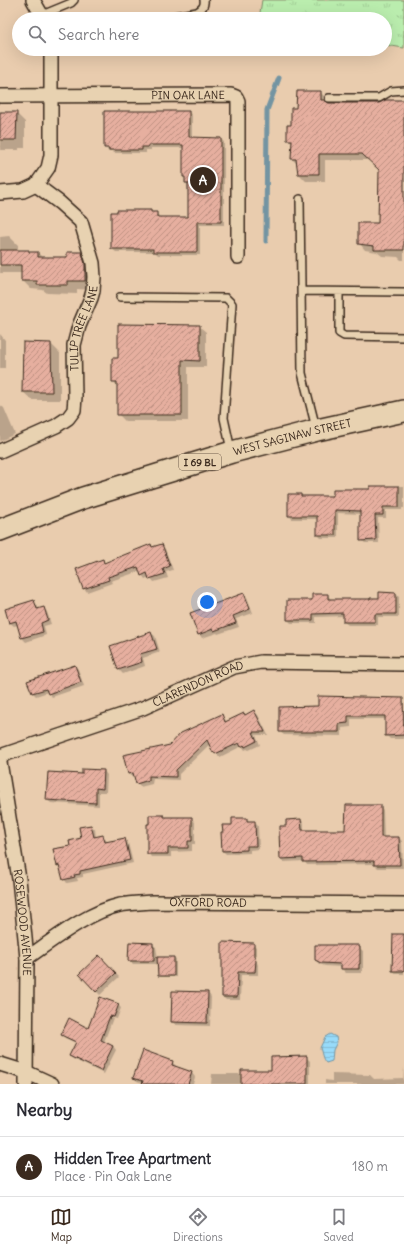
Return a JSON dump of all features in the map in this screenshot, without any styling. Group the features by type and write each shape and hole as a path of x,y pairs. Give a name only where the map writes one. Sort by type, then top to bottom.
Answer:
{"main road":[{"name":"WEST SAGINAW STREET","path":"0,530 83,498 232,452 317,430 404,411"}],"street":[{"path":"33,0 40,12"},
{"path":"0,193 23,191 36,185 48,168 51,155 51,56"},
{"name":"PIN OAK LANE","path":"51,96 231,95 236,97 238,101 238,257"},
{"path":"0,96 51,96"},
{"name":"TULIP TREE LANE","path":"0,451 56,426 68,418 74,410 74,345 79,326 93,291 93,263 81,222 60,203 36,185"},
{"name":"CLARENDON ROAD","path":"0,756 143,708 234,667 261,662 404,664"},
{"name":"ROSEWOOD AVENUE","path":"0,762 19,879 27,958 26,1078"},
{"name":"OXFORD ROAD","path":"27,958 73,927 97,913 119,905 153,902 404,904"},
{"path":"0,1064 26,1078 52,1084"}],"lane":[{"path":"53,12 74,0"},
{"path":"197,12 202,10 204,0"},
{"path":"330,98 379,98 391,91 404,90"},
{"path":"300,199 302,373 317,430"},
{"path":"301,291 404,292"},
{"path":"339,292 339,333 344,336 404,337"},
{"path":"120,297 226,298 232,304 224,418 232,452"}],"green space":[{"path":"262,0 404,0 404,48 392,46 392,12 260,12"}],"water":[{"path":"330,1034 336,1037 337,1042 333,1050 332,1061 326,1063 320,1048 325,1037"}],"building":[{"path":"297,91 321,91 321,100 329,103 379,103 385,100 404,100 404,250 374,250 374,246 358,244 358,223 378,223 379,170 362,154 319,154 319,174 298,174 296,159 291,159 292,140 287,140 287,125 291,125 291,108 296,108"},
{"path":"104,111 189,111 189,137 221,138 221,222 197,222 197,252 153,252 153,249 111,249 111,212 117,212 117,210 151,210 151,212 157,212 157,217 188,217 188,183 185,183 185,177 183,177 183,145 148,145 148,147 142,147 142,150 109,150 109,148 104,148"},
{"path":"0,112 17,112 16,140 0,140"},
{"path":"0,250 29,250 29,252 38,252 38,257 67,257 67,252 82,252 85,264 85,281 68,281 68,285 37,285 37,281 21,281 21,265 0,265"},
{"path":"118,324 200,325 200,361 182,360 182,415 117,415 117,382 112,382 112,358 118,358"},
{"path":"23,342 51,343 52,392 22,392"},
{"path":"370,486 399,486 399,507 383,507 383,515 375,515 376,540 360,541 360,511 335,510 335,535 317,535 317,516 288,516 288,494 301,494 301,496 333,496 333,489 370,489"},
{"path":"151,544 152,547 162,544 170,566 163,569 165,574 149,579 147,573 141,576 138,567 108,577 109,580 83,589 76,569 103,559 104,563"},
{"path":"379,592 396,593 396,614 375,614 375,622 343,622 343,613 313,614 313,620 287,620 287,600 312,600 312,594 328,594 328,599 370,599 379,598"},
{"path":"244,593 250,609 233,616 236,623 214,631 213,629 198,635 190,613"},
{"path":"34,600 37,609 44,607 48,620 41,623 43,632 21,638 16,621 9,623 5,609"},
{"path":"151,632 157,649 140,654 142,662 118,670 110,646"},
{"path":"75,665 81,682 48,694 46,689 32,693 27,681"},
{"path":"318,696 403,698 404,735 385,736 385,716 348,716 348,723 339,724 339,732 279,732 279,707 318,706"},
{"path":"254,710 265,732 253,732 257,741 245,747 244,745 241,747 239,743 215,754 214,752 213,753 207,740 176,770 176,777 149,776 149,780 136,784 133,773 128,774 123,755 170,745 181,733 222,714 225,722"},
{"path":"82,769 104,770 103,789 96,788 96,803 46,800 48,772 82,774"},
{"path":"346,805 381,805 381,837 399,837 400,865 374,865 374,861 303,862 303,858 280,859 279,831 280,826 286,826 286,820 301,819 302,830 345,830"},
{"path":"149,815 164,815 164,817 192,817 192,841 188,841 188,848 168,848 168,854 147,854 147,824 149,824"},
{"path":"232,818 247,818 247,821 255,821 256,846 247,846 247,850 222,851 222,825 232,825"},
{"path":"91,825 94,837 103,835 105,842 125,838 130,860 80,871 80,874 74,875 75,877 63,880 59,865 57,866 53,849 70,846 69,841 81,838 79,827"},
{"path":"393,934 404,934 404,971 392,971"},
{"path":"129,942 153,943 154,961 128,961"},
{"path":"222,942 254,943 254,956 256,961 255,972 238,972 237,997 222,997"},
{"path":"315,945 359,945 359,969 341,969 341,964 321,963 315,960"},
{"path":"99,955 116,973 96,992 79,974"},
{"path":"157,957 174,957 174,976 158,976"},
{"path":"172,991 208,992 207,1023 171,1022"},
{"path":"100,997 119,1004 114,1017 110,1016 101,1040 113,1046 101,1071 69,1056 76,1042 61,1035 69,1018 88,1028"},
{"path":"143,1050 173,1061 172,1065 192,1072 188,1084 142,1084 143,1081 133,1078"},
{"path":"307,1056 307,1084 241,1084 241,1070 271,1070 271,1057"}],"waterway":[{"path":"266,241 267,110 279,78"}],"place":[{"name":"Hidden Tree Apartment","path":"203,180"}]}
